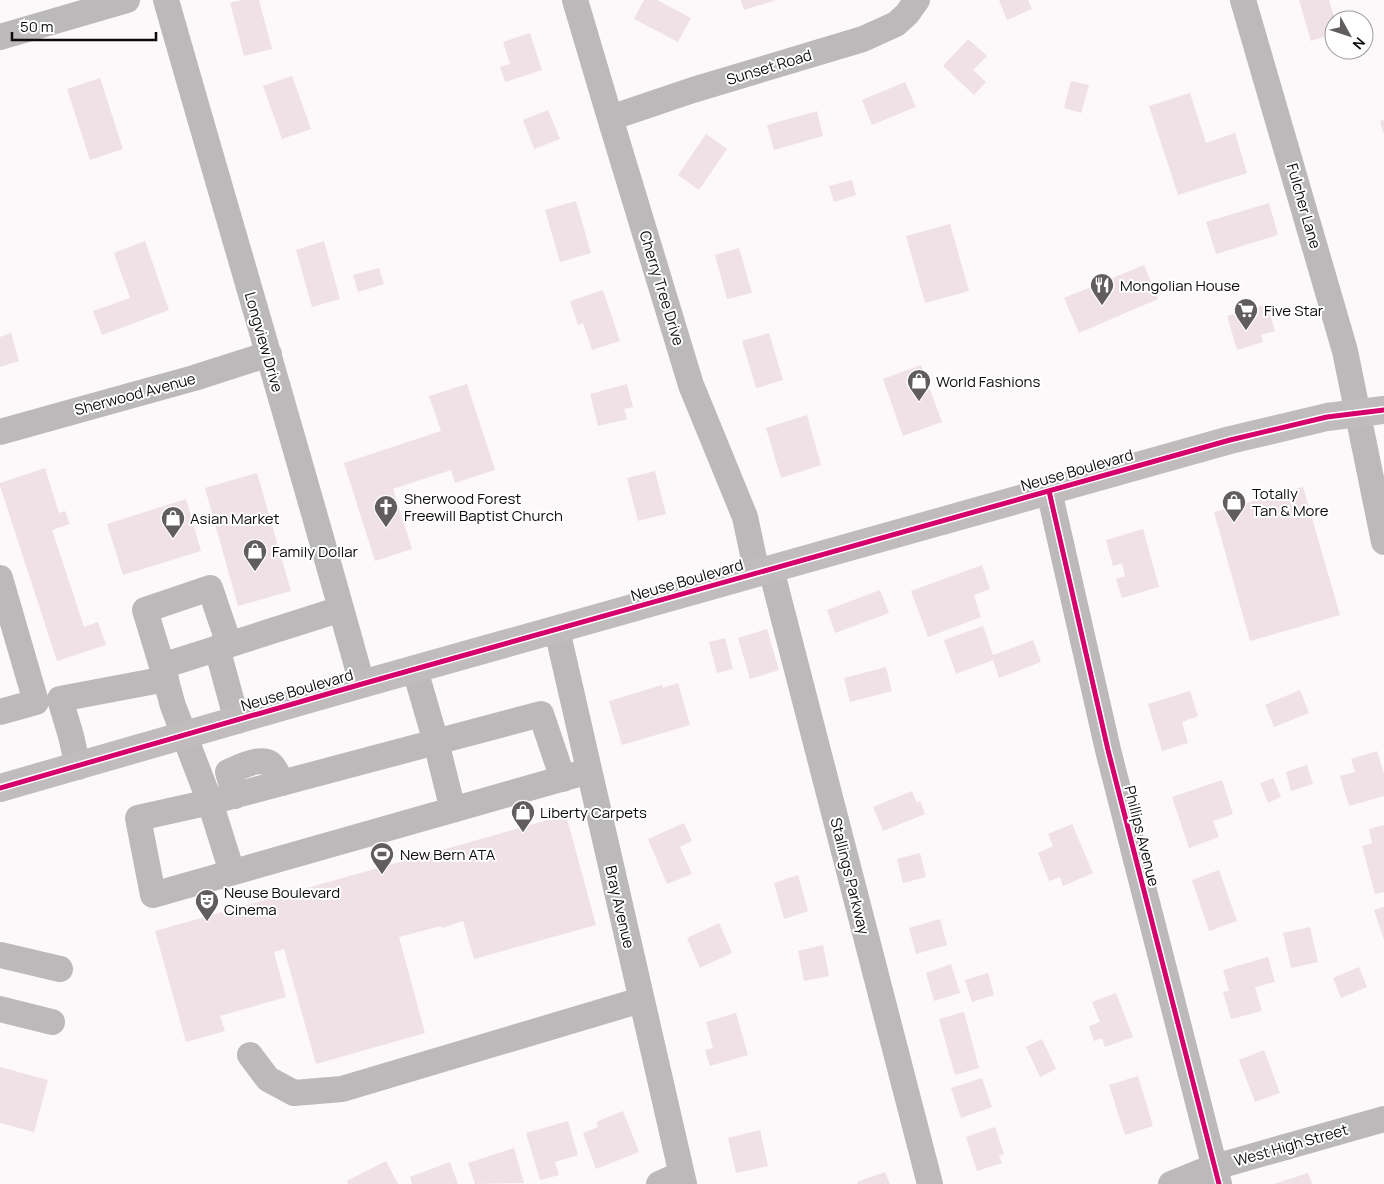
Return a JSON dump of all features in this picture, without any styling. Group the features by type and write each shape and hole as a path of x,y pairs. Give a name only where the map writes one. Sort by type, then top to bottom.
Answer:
{"main road":[{"name":"Neuse Boulevard","path":"0,788 362,684 1230,440 1327,417 1384,410"}],"street":[{"path":"0,37 128,0"},
{"name":"Longview Drive","path":"166,0 238,254 269,354 362,684"},
{"name":"Cherry Tree Drive","path":"575,0 691,385 745,517 764,571"},
{"name":"Sunset Road","path":"610,118 863,38 896,24 908,14 917,0"},
{"name":"Fulcher Lane","path":"1243,0 1345,352 1384,542"},
{"name":"Sherwood Avenue","path":"0,432 194,378 269,354"},
{"name":"Phillips Avenue","path":"1049,491 1108,750 1217,1175"},
{"name":"Stallings Parkway","path":"764,571 930,1184"},
{"path":"1,588 9,645 71,736 78,767"},
{"path":"232,872 223,799 185,736 173,706 145,610 210,588 237,721"},
{"path":"0,712 164,672 223,646 341,609"},
{"name":"Bray Avenue","path":"557,630 641,1000 675,1181"},
{"path":"415,670 453,810"},
{"path":"563,779 541,714 223,799 138,818 153,895 563,779 589,771"},
{"path":"0,955 60,969"},
{"path":"250,1055 268,1079 294,1093 342,1089 641,1000"},
{"path":"0,1009 52,1022"},
{"name":"West High Street","path":"1171,1184 1217,1175 1384,1119"}],"building":[{"path":"242,0 259,0 272,49 244,56 230,3"},
{"path":"644,0 657,0 691,18 678,42 634,19"},
{"path":"741,0 776,0 744,10"},
{"path":"999,0 1028,0 1032,9 1007,20"},
{"path":"1299,0 1329,0 1332,10 1324,10 1324,36 1311,41"},
{"path":"530,33 542,70 505,82 500,67 510,64 503,42"},
{"path":"968,39 987,56 973,70 986,82 974,95 943,66"},
{"path":"292,76 311,129 282,139 263,86"},
{"path":"100,78 123,149 90,160 67,89"},
{"path":"1071,81 1089,85 1081,113 1064,108"},
{"path":"905,82 916,107 872,125 862,100"},
{"path":"1190,93 1206,143 1235,133 1247,173 1178,195 1149,106"},
{"path":"548,110 560,139 534,149 523,120"},
{"path":"817,111 823,136 774,150 767,125"},
{"path":"1384,120 1384,132 1383,132 1380,121"},
{"path":"706,134 727,149 699,190 678,175"},
{"path":"852,180 856,195 834,202 829,186"},
{"path":"576,201 591,253 560,262 545,210"},
{"path":"1269,203 1278,235 1216,254 1206,222"},
{"path":"950,224 969,291 925,303 906,236"},
{"path":"145,241 169,310 102,335 93,311 130,298 114,253"},
{"path":"324,241 340,299 312,307 296,250"},
{"path":"739,248 752,293 727,299 715,255"},
{"path":"1144,265 1158,299 1079,333 1064,298"},
{"path":"379,268 384,284 358,292 353,275"},
{"path":"603,290 620,341 592,350 583,323 578,325 570,301"},
{"path":"1267,304 1275,331 1261,335 1263,342 1237,350 1227,316"},
{"path":"11,333 19,361 0,367 0,337"},
{"path":"769,333 783,380 756,388 742,341"},
{"path":"921,365 942,422 903,436 883,379"},
{"path":"467,384 495,470 455,483 451,470 393,489 412,549 375,561 344,463 441,431 429,396"},
{"path":"627,384 633,407 624,409 627,419 598,426 590,394"},
{"path":"807,415 821,465 781,478 766,428"},
{"path":"45,468 59,513 65,511 70,524 52,530 84,627 98,622 106,645 57,661 0,486 0,483"},
{"path":"655,471 666,514 638,521 627,478"},
{"path":"257,473 291,591 238,606 205,488"},
{"path":"1303,487 1340,615 1250,641 1214,512"},
{"path":"186,499 201,551 123,575 107,524"},
{"path":"1143,529 1159,587 1122,598 1116,579 1125,576 1122,563 1113,566 1106,540"},
{"path":"982,565 990,589 974,595 981,617 928,637 911,591"},
{"path":"880,590 889,613 835,633 827,610"},
{"path":"983,626 993,655 1033,640 1041,662 999,678 993,660 956,674 944,640"},
{"path":"767,629 779,670 750,679 738,638"},
{"path":"725,638 733,669 717,673 709,642"},
{"path":"886,667 892,691 850,702 844,678"},
{"path":"678,683 690,725 622,745 609,701 662,685 663,688"},
{"path":"1300,690 1309,713 1274,727 1265,705"},
{"path":"1190,691 1198,716 1182,722 1188,743 1162,751 1148,704"},
{"path":"1377,751 1384,774 1384,796 1349,806 1340,776 1355,772 1351,759"},
{"path":"1307,765 1313,784 1291,791 1286,772"},
{"path":"1273,778 1281,797 1268,803 1260,783"},
{"path":"1222,780 1233,814 1213,821 1219,837 1189,848 1172,797"},
{"path":"912,791 917,803 920,801 925,814 883,831 873,807"},
{"path":"566,815 596,925 474,959 463,921 442,928 441,926 399,937 425,1033 316,1064 284,949 274,952 286,997 220,1016 225,1031 186,1042 155,931"},
{"path":"684,823 692,841 680,847 692,874 667,884 648,839"},
{"path":"1072,824 1093,873 1063,886 1060,877 1049,881 1038,853 1053,846 1048,834"},
{"path":"1384,825 1384,892 1375,894 1362,846 1372,843 1369,829"},
{"path":"920,853 926,877 903,883 897,859"},
{"path":"1219,870 1237,921 1209,931 1192,880"},
{"path":"798,875 808,911 784,919 774,883"},
{"path":"1384,907 1384,940 1374,910"},
{"path":"940,919 947,945 916,954 909,928"},
{"path":"719,923 732,953 700,968 687,938"},
{"path":"1310,927 1318,962 1291,968 1283,933"},
{"path":"823,945 829,976 804,981 798,951"},
{"path":"1268,957 1275,982 1255,987 1262,1011 1231,1019 1223,992 1229,991 1223,970"},
{"path":"951,964 960,993 934,1001 926,973"},
{"path":"1359,967 1367,987 1341,998 1333,978"},
{"path":"988,973 994,995 972,1002 965,980"},
{"path":"1116,993 1133,1037 1105,1047 1102,1038 1094,1041 1089,1026 1100,1022 1092,1002"},
{"path":"964,1012 979,1068 955,1075 939,1019"},
{"path":"736,1013 748,1055 710,1066 705,1050 713,1048 706,1022"},
{"path":"1042,1039 1056,1069 1040,1077 1026,1047"},
{"path":"1264,1050 1280,1093 1255,1102 1239,1060"},
{"path":"0,1067 48,1080 34,1132 0,1123"},
{"path":"1138,1076 1153,1126 1125,1135 1109,1085"},
{"path":"982,1078 992,1107 961,1118 951,1088"},
{"path":"623,1111 639,1152 596,1169 583,1133 598,1127 596,1122"},
{"path":"568,1121 578,1155 555,1162 559,1175 540,1180 526,1133"},
{"path":"995,1127 1004,1154 999,1156 1002,1163 977,1171 966,1137"},
{"path":"760,1130 768,1166 736,1173 728,1138"},
{"path":"514,1148 524,1183 475,1184 468,1163"},
{"path":"386,1161 398,1184 348,1184 347,1181"},
{"path":"450,1162 458,1184 412,1184 410,1177"},
{"path":"885,1172 890,1184 857,1184 857,1182"},
{"path":"1308,1173 1312,1184 1274,1184"}],"cycle path":[{"path":"0,788 362,684 1230,440 1327,417 1384,410"},
{"path":"1049,491 1108,750 1219,1184"}],"place":[{"name":"Mongolian House","path":"1102,306"},
{"name":"Five Star","path":"1246,331"},
{"name":"World Fashions","path":"919,402"},
{"name":"Totally Tan & More","path":"1234,523"},
{"name":"Sherwood Forest Freewill Baptist Church","path":"386,528"},
{"name":"Asian Market","path":"173,539"},
{"name":"Family Dollar","path":"255,572"},
{"name":"Liberty Carpets","path":"523,833"},
{"name":"New Bern ATA","path":"382,875"},
{"name":"Neuse Boulevard Cinema","path":"207,922"}]}
